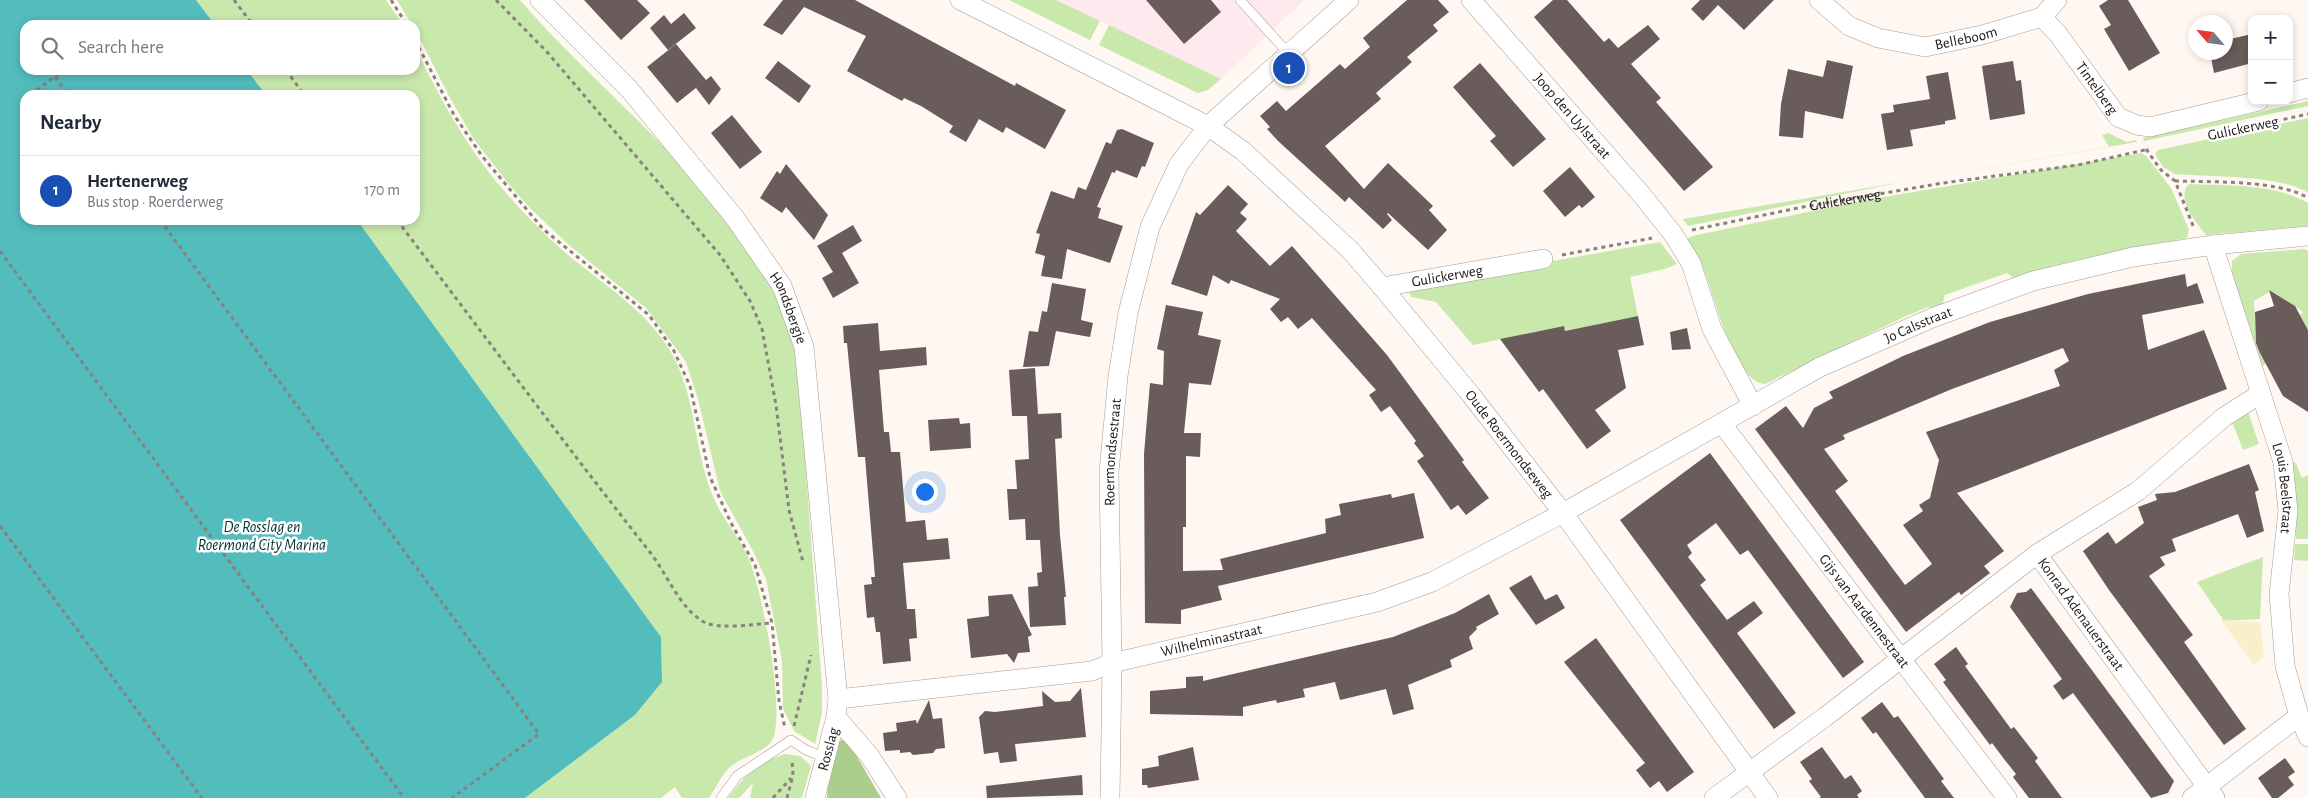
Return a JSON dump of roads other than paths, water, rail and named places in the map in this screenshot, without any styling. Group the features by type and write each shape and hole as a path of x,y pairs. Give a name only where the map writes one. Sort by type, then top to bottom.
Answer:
{"street":[{"name":"Hondsbergje","path":"540,0 629,89 735,218 782,286 804,347 837,708"},
{"name":"Oude Roermondseweg","path":"960,0 1208,126 1243,150 1351,251 1471,395 1563,513 1768,798"},
{"name":"Roermondsestraat","path":"1110,798 1112,663 1109,472 1118,376 1128,314 1150,227 1179,164 1208,126 1349,0"},
{"name":"Joop den Uylstraat","path":"1471,0 1641,194 1672,234 1691,263 1712,329 1753,406"},
{"name":"Belleboom","path":"1819,0 1849,26 1878,38 1925,47 1982,35 2042,17"},
{"path":"2042,17 2057,0"},
{"name":"Tintelberg","path":"2042,17 2058,34 2118,117 2137,125 2150,127 2248,104"},
{"path":"2293,92 2308,88"},
{"name":"Jo Calsstraat","path":"1563,513 1820,367 1932,318 2033,281 2133,257 2208,246 2308,236"},
{"name":"Louis Beelstraat","path":"2208,246 2283,462 2288,511 2280,594 2285,666 2299,716 2308,737"},
{"name":"Gulickerweg","path":"1382,288 1543,259"},
{"name":"Konrad Adenauerstraat","path":"2205,794 2036,554 2138,491 2224,417 2260,394"},
{"name":"Gijs van Aardennestraat","path":"1722,424 1902,657 2007,798"},
{"name":"Wilhelminastraat","path":"837,708 1092,671 1112,663 1377,602 1432,582 1563,513"},
{"path":"1714,798 1750,773 2036,554"},
{"name":"Rosslag","path":"815,798 837,708"},
{"path":"837,708 897,798"},
{"path":"2205,794 2299,716"}],"lane":[{"path":"1240,0 1289,54"},
{"path":"721,798 737,776 791,740 806,750 826,758"}],"water":[{"name":"De Rosslag en Roermond City Marina","path":"0,0 196,0 211,20 20,20 20,75 251,75 262,90 20,90 20,225 361,225 661,637 662,682 635,715 525,798 0,798"}],"place":[{"name":"Hertenerweg","path":"1289,68"}]}
